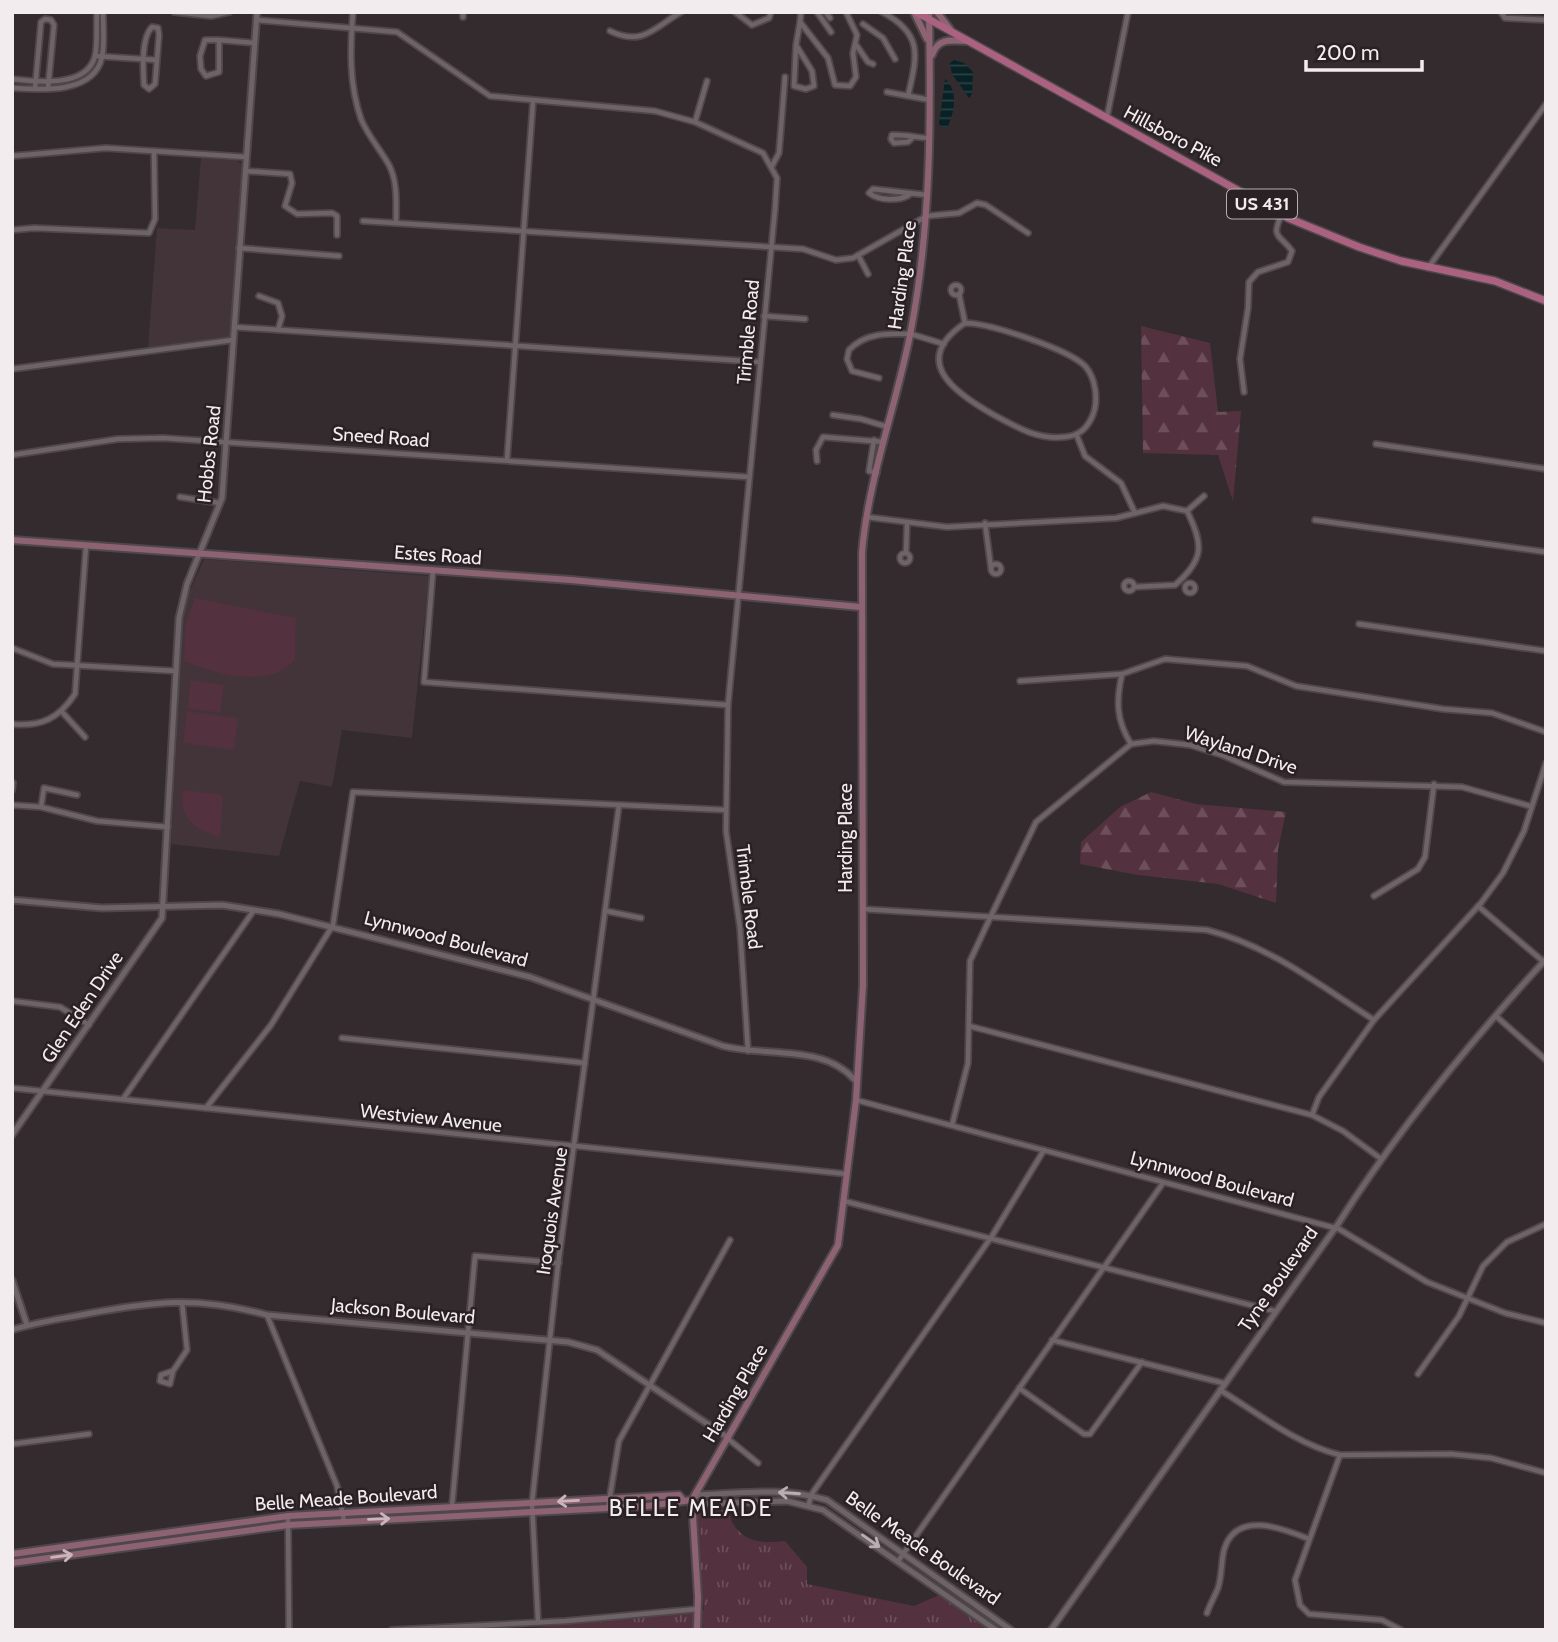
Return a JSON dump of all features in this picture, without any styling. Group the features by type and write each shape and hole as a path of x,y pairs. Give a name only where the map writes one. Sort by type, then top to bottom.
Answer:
{"main road":[{"name":"Hillsboro Pike","path":"915,12 929,16 956,36 1282,214 1337,240 1427,268 1495,281 1546,300"},
{"path":"915,12 930,46"},
{"path":"937,12 956,36"},
{"name":"Harding Place","path":"692,1500 838,1245 856,1100 855,1080 863,985 860,607 867,517 911,334 927,216 930,138 929,16"},
{"path":"930,60 935,46 943,41 967,41"},
{"name":"Estes Road","path":"12,540 433,570 860,607"},
{"name":"Belle Meade Boulevard","path":"12,1554 288,1516 679,1496 682,1500 692,1500"},
{"name":"Belle Meade Boulevard","path":"12,1563 288,1525 679,1504 682,1500"},
{"path":"692,1500 697,1630"},
{"path":"452,1506 453,1516"},
{"path":"198,1528 199,1536"},
{"path":"171,1531 173,1540"}],"street":[{"path":"12,79 48,80 77,77 88,71 95,57 97,12"},
{"path":"12,88 78,85 91,78 102,57 103,12"},
{"path":"174,12 221,16 229,12"},
{"name":"Hobbs Road","path":"164,891 182,601 221,503 257,12"},
{"path":"353,12 351,75 355,101 363,123 390,167 396,194 396,223"},
{"path":"610,31 625,36 652,33 681,12"},
{"path":"735,12 752,25 769,18 771,12"},
{"path":"796,46 812,71 814,86 806,89 794,86 796,46 801,12"},
{"path":"817,12 831,32"},
{"path":"826,12 830,19"},
{"path":"800,22 828,58 834,82 840,87 850,86 856,78 853,54 857,35 846,12"},
{"path":"882,12 908,31 914,44 917,60 908,96"},
{"path":"1107,118 1128,12"},
{"path":"1501,12 1505,18 1546,20"},
{"path":"35,89 39,33 41,22 45,19 51,20 54,25 48,88"},
{"path":"257,20 397,32 435,55 472,86 490,96 655,111 695,122 763,153 772,166"},
{"path":"863,24 883,38 895,59"},
{"path":"155,27 159,35 155,84 149,89 144,85 144,60 148,30 155,27"},
{"path":"219,40 219,72 206,76 202,73 200,64 202,44 205,40 219,40 255,43"},
{"path":"857,45 868,62 873,64"},
{"path":"95,57 157,60"},
{"name":"Trimble Road","path":"748,1052 740,928 731,871 726,810 728,705 777,178 772,166 779,153 785,77"},
{"path":"695,122 707,81"},
{"path":"887,92 930,100"},
{"path":"507,460 533,102"},
{"path":"1427,268 1546,104"},
{"path":"912,138 930,138"},
{"path":"12,156 106,148 246,157"},
{"path":"12,230 34,228 149,233 155,219 154,151"},
{"path":"245,171 290,174 292,183 285,206 297,214 332,213 337,216 337,235"},
{"path":"909,195 902,199 879,198 869,193 873,189 927,195"},
{"path":"363,221 803,249 836,260 858,256 927,216 959,214 977,203 1028,233"},
{"path":"1244,392 1240,359 1249,282 1258,272 1281,266 1291,257 1292,251 1276,234 1282,214"},
{"path":"239,248 339,256"},
{"path":"858,256 869,274"},
{"path":"959,294 965,323"},
{"path":"259,296 278,303 282,316 278,330"},
{"path":"764,316 805,319"},
{"path":"965,323 983,323 1069,355 1086,367 1096,387 1094,413 1077,436 1055,438 1030,434 959,396 944,379 941,363 944,344 953,331 965,323"},
{"path":"234,327 760,362"},
{"path":"879,378 852,371 847,359 849,350 867,337 889,333 911,334 944,344"},
{"path":"12,369 233,340"},
{"path":"833,415 861,419 889,428"},
{"path":"1077,436 1085,456 1121,483 1135,513"},
{"path":"817,461 816,450 823,437 885,442"},
{"name":"Sneed Road","path":"12,455 132,438 227,441 749,477"},
{"path":"874,440 869,471 877,473"},
{"path":"1376,444 1546,469"},
{"path":"1187,512 1204,496"},
{"path":"180,497 221,503"},
{"path":"867,517 947,527 1116,518 1163,506 1187,512 1199,536 1198,556 1183,578 1175,585 1165,587 1134,587"},
{"path":"1315,520 1546,552"},
{"path":"985,523 991,568"},
{"path":"906,553 907,524"},
{"path":"12,724 31,724 63,713 75,694 86,546"},
{"path":"433,570 424,682 728,705"},
{"path":"1183,578 1187,584"},
{"path":"1359,624 1546,652"},
{"path":"12,648 53,664 176,671"},
{"path":"1020,681 1122,674 1165,659 1247,666 1296,686 1443,709 1492,713 1546,732"},
{"path":"952,1125 968,1063 970,961 1036,822 1131,744 1119,725 1117,697 1122,674"},
{"path":"63,713 85,737"},
{"name":"Wayland Drive","path":"1131,744 1154,741 1190,745 1222,755 1284,782 1434,784 1462,787 1530,806"},
{"path":"1312,1115 1319,1097 1374,1020 1478,906 1503,873 1517,849 1546,763"},
{"path":"12,790 13,783"},
{"path":"1374,896 1418,869 1425,857 1434,784"},
{"path":"41,807 44,788 77,795"},
{"path":"206,1108 271,1025 333,925 353,792 726,810"},
{"path":"12,805 41,807 97,821 168,827"},
{"name":"Iroquois Avenue","path":"538,1622 532,1503 559,1263 619,806"},
{"name":"Glen Eden Drive","path":"12,1135 162,918 164,891"},
{"name":"Lynnwood Boulevard","path":"12,900 102,908 200,904 254,910 333,925 530,977 748,1052 826,1059 843,1067 855,1080"},
{"path":"1478,906 1545,960"},
{"path":"861,909 1207,930 1240,939 1285,960 1374,1020"},
{"path":"123,1100 254,910"},
{"path":"606,911 642,918"},
{"name":"Tyne Boulevard","path":"1051,1630 1380,1158 1435,1088 1545,960"},
{"path":"12,1001 60,1007 89,1024"},
{"path":"1497,1017 1546,1060"},
{"path":"970,1026 1312,1115 1343,1131 1380,1158"},
{"path":"342,1038 585,1063"},
{"name":"Westview Avenue","path":"12,1088 847,1174"},
{"name":"Lynnwood Boulevard","path":"856,1100 1333,1228 1376,1250 1427,1282 1505,1313 1546,1323"},
{"path":"808,1504 811,1495 992,1236 1044,1150"},
{"path":"899,1560 1164,1183"},
{"path":"844,1201 992,1236 1274,1311"},
{"path":"1418,1374 1450,1330 1475,1278 1497,1251 1507,1242 1546,1224"},
{"path":"608,1508 619,1441 730,1240"},
{"path":"452,1506 475,1256 559,1263"},
{"path":"12,1280 27,1325"},
{"path":"173,1371 187,1350 182,1301"},
{"name":"Jackson Boulevard","path":"12,1330 138,1304 182,1301 220,1304 267,1315 550,1340 597,1350 727,1437 758,1463"},
{"path":"267,1315 339,1490 344,1521"},
{"path":"1052,1340 1142,1362 1221,1386 1306,1445 1340,1455 1451,1454 1491,1458 1546,1473"},
{"path":"1019,1388 1084,1434 1090,1434 1142,1362"},
{"path":"12,1444 89,1434"},
{"path":"1340,1455 1295,1580 1300,1605 1309,1614 1382,1619 1401,1630"},
{"name":"Belle Meade Boulevard","path":"996,1630 842,1520 808,1504 787,1501 698,1504 692,1500 698,1495 772,1492 811,1495 841,1508 1012,1630"},
{"path":"288,1516 289,1630"},
{"path":"1207,1613 1219,1586 1224,1550 1234,1535 1259,1524 1277,1526 1309,1539"},
{"path":"392,1630 698,1609"}],"shaded area":[{"path":"201,158 236,160 242,165 231,337 148,348 157,228 195,230"},
{"path":"204,559 429,576 412,738 342,730 332,787 300,781 279,856 171,844 183,619 189,593"}],"green space":[{"path":"1141,326 1210,343 1218,412 1241,411 1233,501 1218,455 1143,453"},
{"path":"195,598 296,618 295,659 285,669 258,677 211,671 184,661 185,626"},
{"path":"191,680 224,685 220,713 187,708"},
{"path":"187,711 238,718 234,750 183,743"},
{"path":"183,790 219,794 223,798 220,837 196,826 186,816 182,800"},
{"path":"1151,792 1196,804 1286,812 1278,849 1276,903 1218,884 1138,875 1080,864 1081,842 1120,807"},
{"name":"BELLE MEADE","path":"727,1509 738,1531 750,1539 763,1542 785,1541 807,1567 807,1584 914,1606 939,1595 988,1630 519,1630 663,1610 704,1610 696,1517 698,1511"}],"water":[{"path":"954,60 964,63 973,72 972,94 969,98 952,74 950,63"},
{"path":"945,79 952,89 954,102 948,126 944,128 939,124"}],"district":[{"name":"BELLE MEADE","path":"691,1508"}]}
